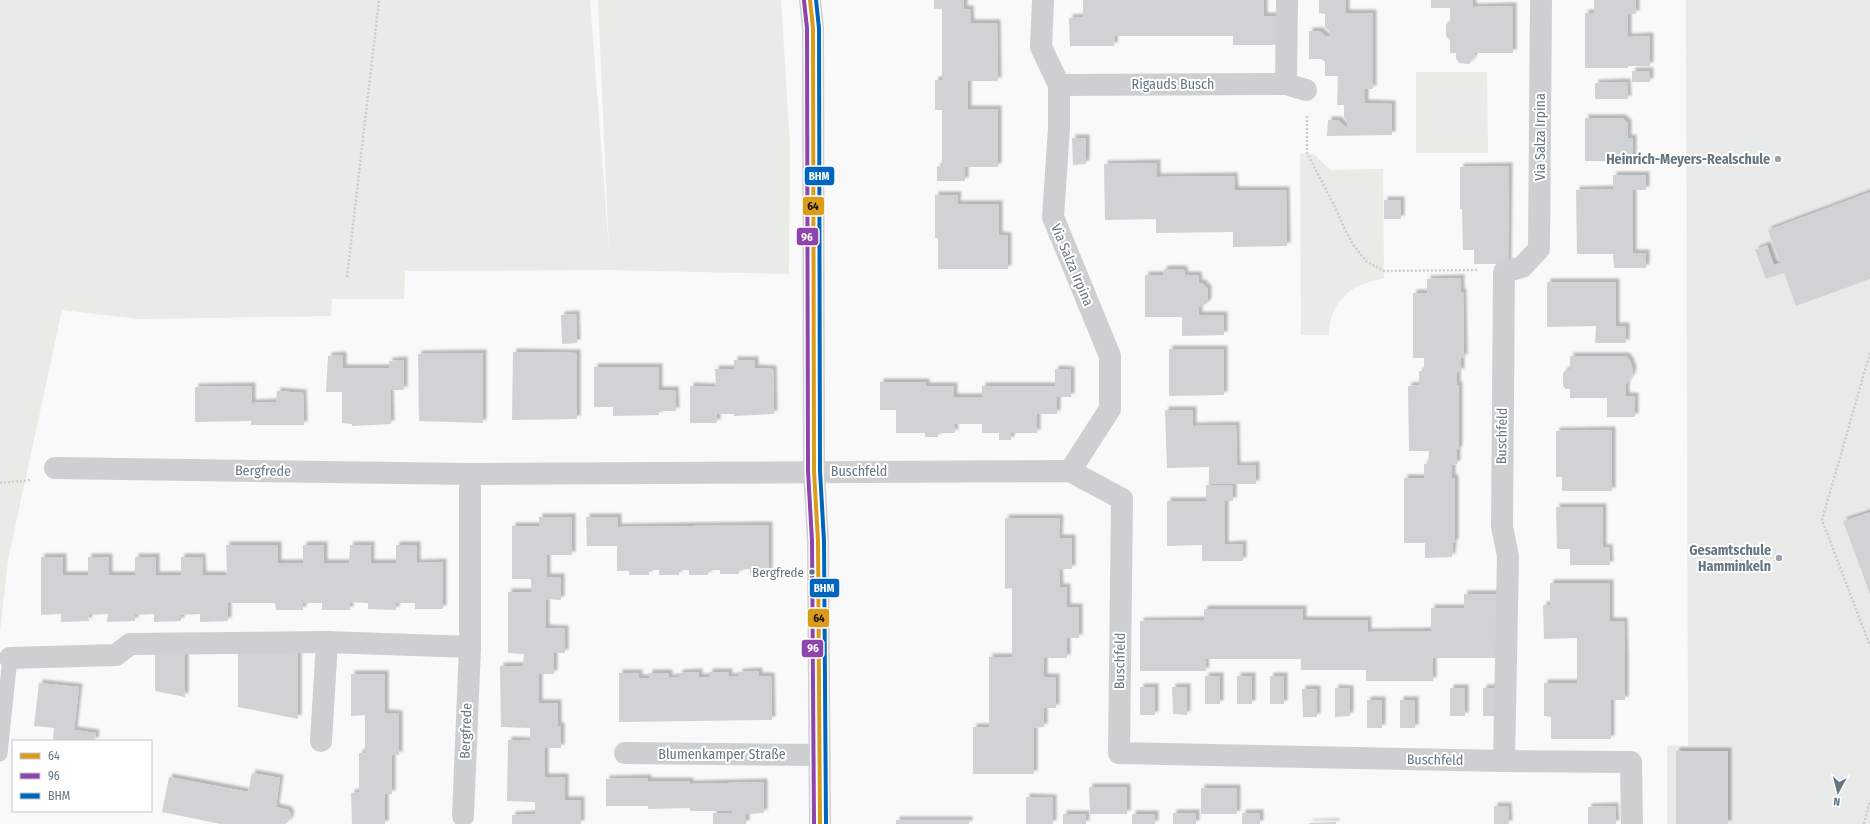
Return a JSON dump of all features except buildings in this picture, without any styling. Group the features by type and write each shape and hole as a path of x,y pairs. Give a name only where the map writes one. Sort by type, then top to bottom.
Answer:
{"street":[{"path":"810,0 814,28 814,471 818,541 820,824"},
{"name":"Via Salza Irpina","path":"1043,0 1041,47 1059,85 1059,128 1052,217 1110,356 1110,409 1070,471"},
{"path":"1287,0 1296,87"},
{"name":"Via Salza Irpina","path":"1513,269 1539,249 1541,0"},
{"name":"Rigauds Busch","path":"1059,85 1296,87"},
{"name":"Buschfeld","path":"1504,761 1508,556 1502,527 1513,269"},
{"name":"Bergfrede","path":"55,468 470,474 814,471"},
{"name":"Buschfeld","path":"814,471 1070,471 1122,499 1119,752 1504,761 1631,762 1632,824"},
{"name":"Bergfrede","path":"463,816 470,647 470,474"},
{"path":"10,658 116,655 130,644 326,642 470,647"},
{"path":"321,740 326,642"},
{"name":"Blumenkamper Straße","path":"625,753 819,755"}],"lane":[{"path":"0,754 10,658"}],"path":[{"path":"346,277 379,0"},
{"path":"1296,87 1307,154 1336,209 1344,230 1354,246 1367,262 1384,271 1513,269"},
{"path":"1870,353 1822,520 1870,646"},
{"path":"1864,824 1870,800"}],"shaded area":[{"path":"0,0 590,0 609,250 598,0 781,0 790,146 789,274 610,270 405,271 404,299 332,299 331,316 139,319 62,310 8,560 0,632"},
{"path":"1686,0 1870,0 1870,824 1667,824 1667,746 1688,746"},
{"path":"1416,72 1487,72 1488,153 1416,153"},
{"path":"1300,154 1314,154 1330,170 1383,169 1384,279 1362,284 1344,296 1333,313 1329,335 1301,335"}],"transit line":[{"name":"64","path":"810,0 813,28 814,471 818,541 820,824"},
{"name":"BHM","path":"816,0 819,28 820,471 824,541 826,824"},
{"name":"96","path":"804,1 807,28 808,471 812,541 814,824"}],"place":[{"name":"Heinrich-Meyers-Realschule","path":"1778,159"},
{"name":"Gesamtschule Hamminkeln","path":"1779,558"},
{"name":"Bergfrede","path":"812,572"}]}
